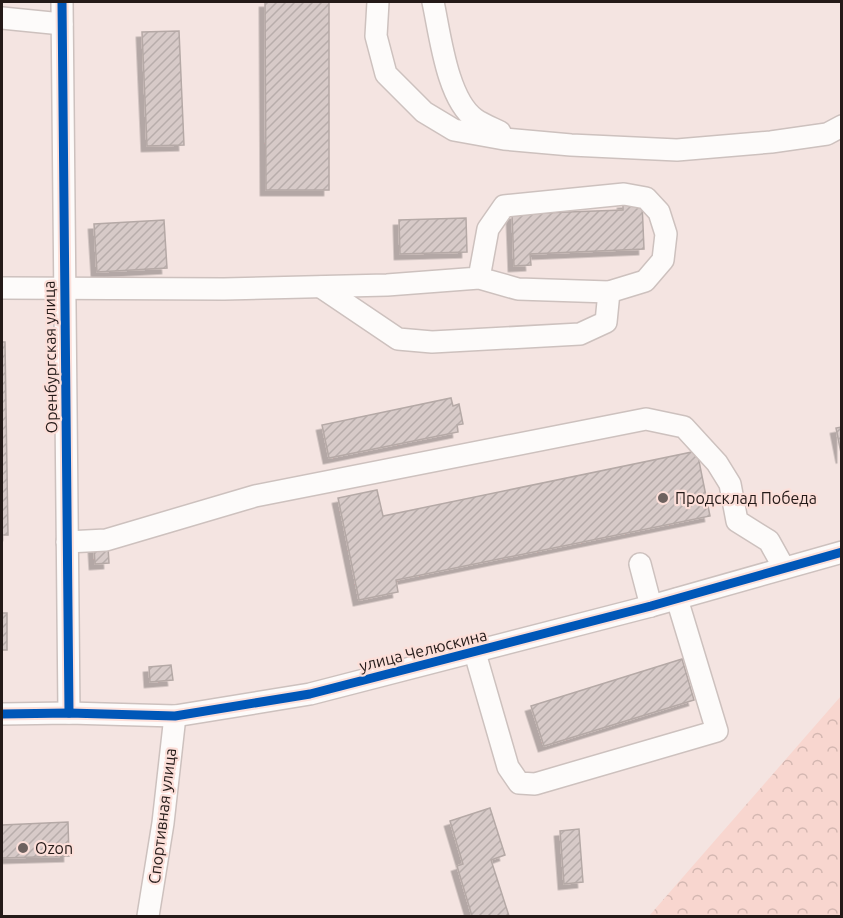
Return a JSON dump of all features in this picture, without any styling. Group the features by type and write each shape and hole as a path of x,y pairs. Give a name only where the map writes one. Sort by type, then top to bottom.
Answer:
{"street":[{"name":"Оренбургская улица","path":"62,2 69,713"},
{"path":"378,2 376,36 386,74 424,112 454,130 571,145 677,150 771,142 826,134 842,126"},
{"path":"434,2 449,74 459,99 473,118 513,139"},
{"path":"2,18 62,24"},
{"path":"2,288 224,290 387,285 479,278 518,289 609,292 645,281 663,260 666,234 659,212 646,198 624,194 504,206 488,229 479,278"},
{"path":"321,287 398,339 432,342 579,334 606,322 609,292"},
{"path":"67,542 106,540 255,496 645,419 684,427 717,463 730,484 737,521 769,541 784,568"},
{"name":"улица Челюскина","path":"2,714 175,716 310,694 475,653 842,552"},
{"path":"640,564 651,606"},
{"path":"475,653 508,767 519,783 535,784 717,731 677,599"},
{"name":"Спортивная улица","path":"148,916 164,823 175,716"}],"green space":[{"path":"841,696 841,916 649,916"}],"building":[{"path":"265,2 329,2 329,190 266,190"},
{"path":"179,31 184,145 147,146 142,32"},
{"path":"642,202 644,249 530,254 531,265 514,266 512,214 623,210 623,203"},
{"path":"466,218 467,252 400,254 399,220"},
{"path":"164,220 167,268 97,272 94,224"},
{"path":"2,342 5,342 8,535 2,535"},
{"path":"451,398 453,406 459,404 463,424 457,425 458,432 329,458 322,425"},
{"path":"842,427 842,458 836,428"},
{"path":"697,451 710,516 396,580 398,592 359,600 338,498 377,490 383,516"},
{"path":"94,547 108,547 109,563 95,564"},
{"path":"2,613 7,613 7,650 2,650"},
{"path":"682,659 694,700 544,746 531,706"},
{"path":"171,665 173,680 150,682 149,667"},
{"path":"490,808 505,855 491,860 509,916 472,916 457,866 463,864 450,821"},
{"path":"68,822 69,856 2,858 2,825"},
{"path":"579,829 583,882 564,884 560,831"}],"cycle path":[{"path":"62,2 69,713"},
{"path":"2,714 175,716 310,694 651,606 842,552"}],"place":[{"name":"Продсклад Победа","path":"663,498"},
{"name":"Ozon","path":"23,848"}]}
